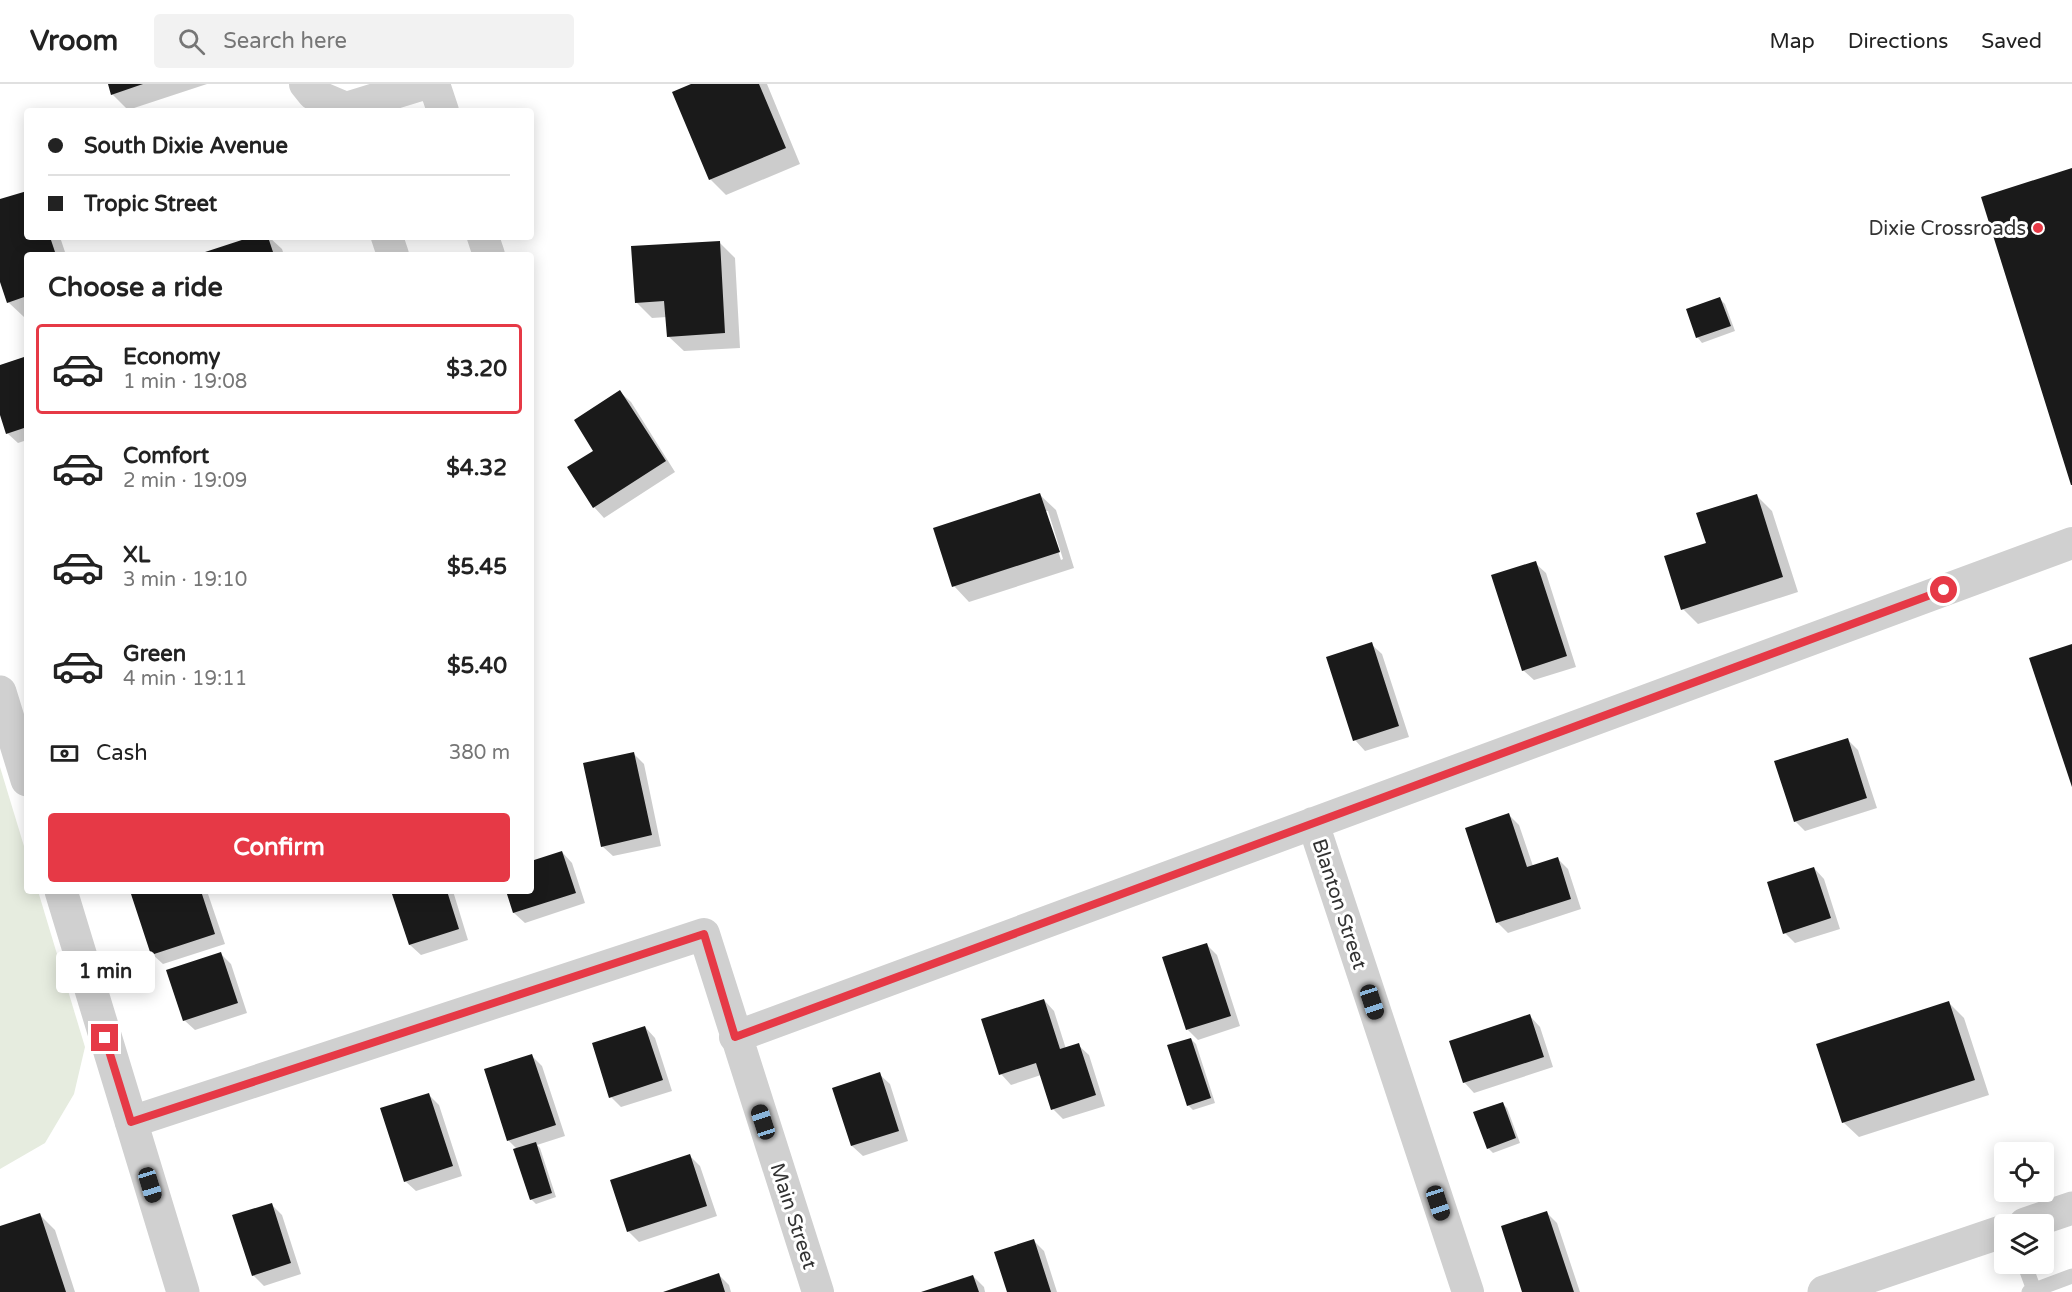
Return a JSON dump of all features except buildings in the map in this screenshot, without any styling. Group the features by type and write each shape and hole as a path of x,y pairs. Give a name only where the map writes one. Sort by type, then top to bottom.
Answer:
{"street":[{"path":"305,84 313,94 345,108"},
{"path":"350,108 424,84"},
{"path":"434,84 441,108"},
{"path":"735,1037 2072,543"},
{"path":"0,692 24,770"},
{"name":"Blanton Street","path":"1313,823 1468,1292"},
{"path":"62,894 183,1292"},
{"name":"Main Street","path":"131,1122 704,934 818,1292"},
{"path":"2054,1214 2072,1208"},
{"path":"1824,1292 1994,1234"}],"lane":[{"path":"2027,1274 2031,1291 2072,1276"}],"shaded area":[{"path":"0,767 24,846 24,894 39,894 85,1047 74,1094 45,1143 0,1169"}],"place":[{"name":"Dixie Crossroads","path":"2038,228"}],"route":[{"path":"105,1038 131,1122 704,934 735,1037 1944,590"}]}
